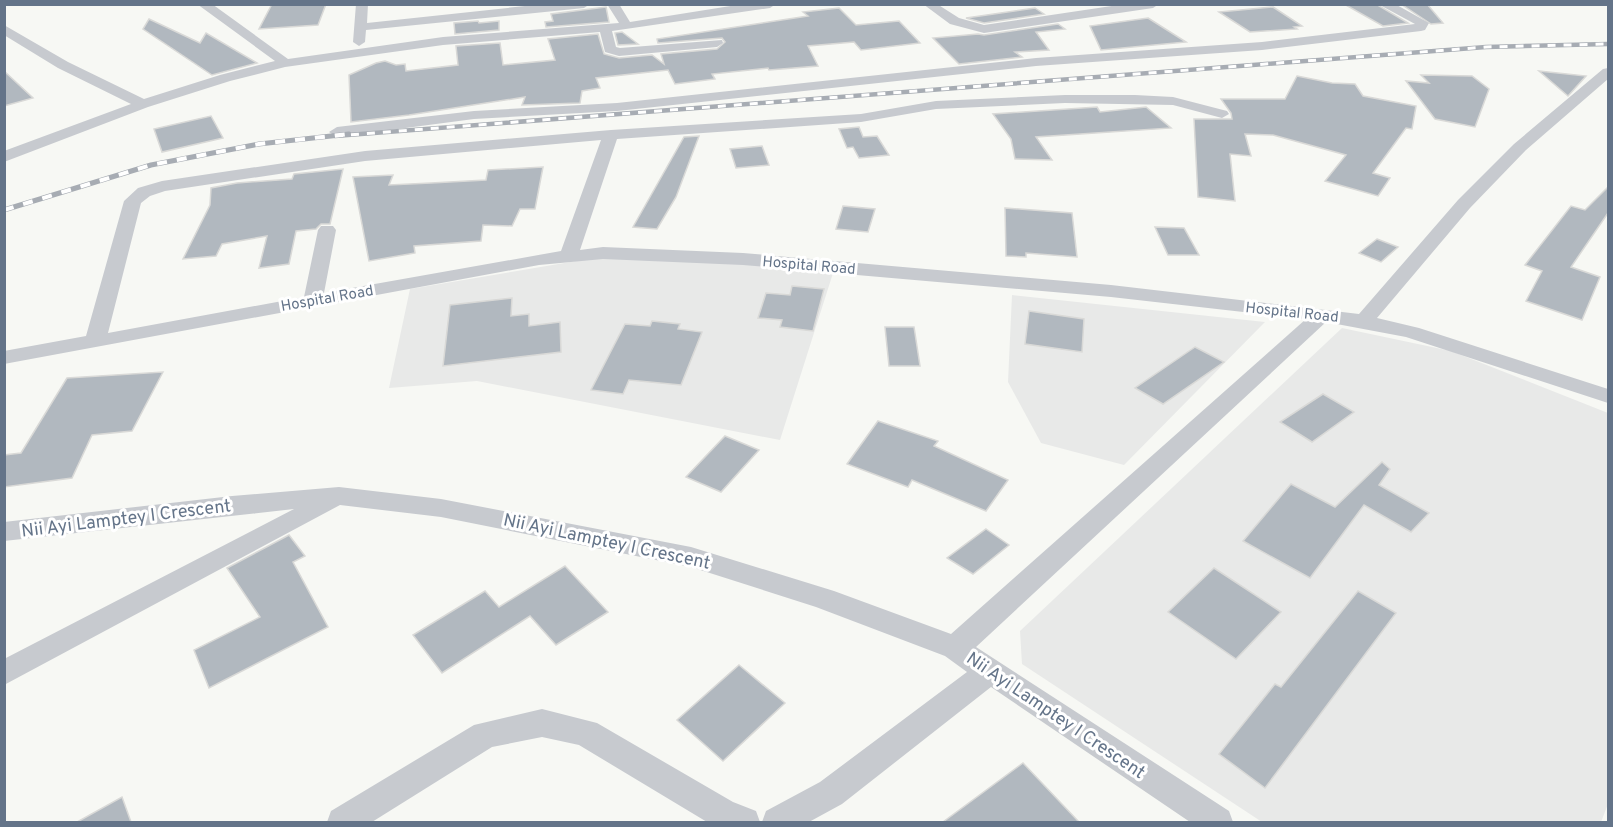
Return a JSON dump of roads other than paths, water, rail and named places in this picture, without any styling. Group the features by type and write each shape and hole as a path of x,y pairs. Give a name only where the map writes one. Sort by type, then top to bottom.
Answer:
{"street":[{"path":"203,4 266,47 285,63"},
{"path":"357,52 362,4"},
{"path":"361,27 584,4"},
{"path":"613,4 627,26"},
{"path":"4,157 143,104 225,78 285,63 455,40 627,26 770,4"},
{"path":"929,4 950,20 967,27 984,29 1153,4"},
{"path":"337,132 474,115 617,107 1036,62 1262,46 1421,27 1423,23 1384,4"},
{"path":"605,27 610,49 620,52 717,43"},
{"path":"4,29 63,65 143,104"},
{"path":"1364,321 1464,204 1520,147 1608,72"},
{"path":"1586,92 1608,96"},
{"path":"95,342 133,201 144,192 162,186 365,156 611,135 861,118 936,105 1065,99 1173,101 1222,114"},
{"path":"568,255 611,135"},
{"path":"313,300 327,230"},
{"name":"Hospital Road","path":"4,358 568,255 659,254 916,273 1364,321 1412,332 1608,396"},
{"path":"955,648 1322,315"},
{"path":"4,674 339,496"},
{"name":"Nii Ayi Lamptey I Crescent","path":"4,532 232,505 339,496 441,508 691,556 824,599 955,648 1217,822"},
{"path":"778,822 831,793 990,671"},
{"path":"344,822 484,735 542,723 586,733 723,814 744,822"}],"railway":[{"path":"335,136 1486,47 1608,44"},
{"path":"4,210 151,165 259,144 349,134"}]}
